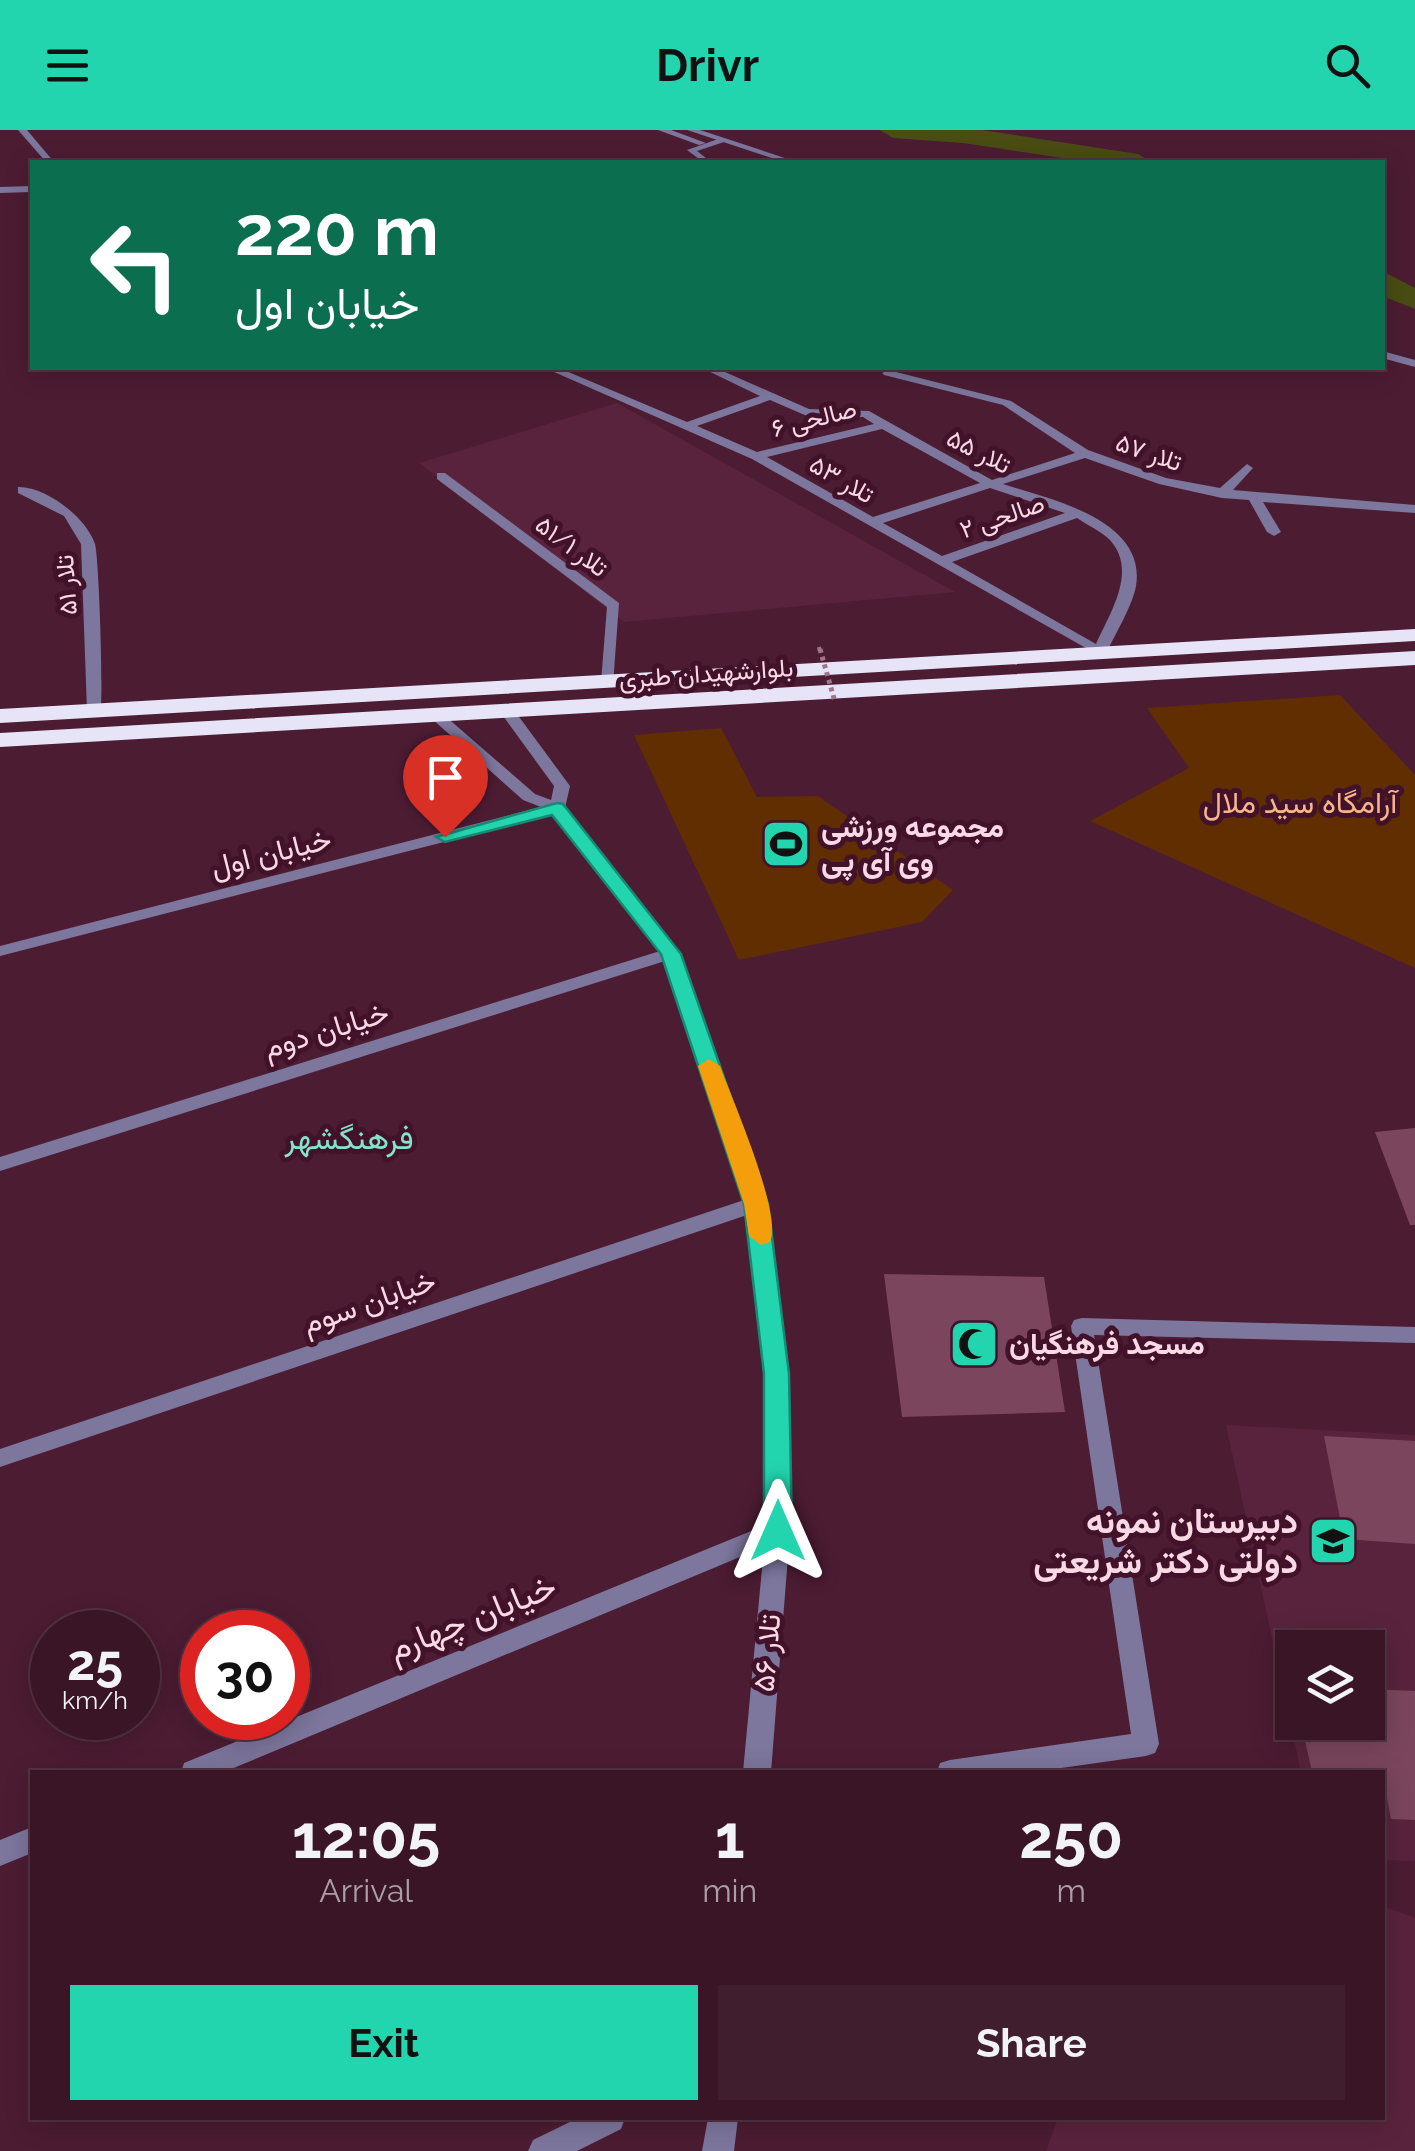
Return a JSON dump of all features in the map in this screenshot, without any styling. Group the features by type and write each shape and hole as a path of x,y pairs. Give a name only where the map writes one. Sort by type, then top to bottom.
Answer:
{"highway":[{"name":"بلوارشهیدان طبری","path":"0,716 1415,635"},
{"name":"بلوارشهیدان طبری","path":"0,740 438,718 1331,660 1415,658"},
{"path":"1331,660 1415,672"}],"street":[{"path":"22,130 48,160"},
{"path":"662,130 754,160"},
{"path":"691,130 786,160"},
{"path":"0,190 30,189"},
{"path":"1385,355 1415,364"},
{"path":"1385,365 1415,375"},
{"name":"تلار ۵۳","path":"556,370 756,456 1100,652"},
{"name":"تلار ۵۵","path":"712,370 807,412 865,414 990,484 1078,513 1114,537 1126,556 1129,586 1100,652"},
{"name":"تلار ۵۷","path":"888,373 1025,411 1051,436 1085,454 1152,479 1254,498 1415,509"},
{"path":"690,425 770,396"},
{"name":"صالحی ۶","path":"756,456 883,424"},
{"path":"872,522 1085,454"},
{"path":"1222,494 1246,468"},
{"name":"تلار ۵۱/۱","path":"442,476 614,606 608,682"},
{"name":"تلار ۵۱","path":"22,490 69,513 88,544 95,711"},
{"path":"1254,498 1274,532"},
{"name":"صالحی ۲","path":"941,561 1078,513"},
{"path":"438,718 529,797 557,808 562,786 510,713"},
{"name":"خیابان اول","path":"0,952 557,808"},
{"name":"تلار ۵۶","path":"557,808 670,954 756,1204 776,1374 778,1531 756,1770"},
{"name":"خیابان دوم","path":"0,1164 670,954"},
{"name":"خیابان سوم","path":"0,1458 756,1204"},
{"path":"964,1770 1146,1744 1082,1326 1415,1336"},
{"name":"خیابان چهارم","path":"199,1770 778,1531"},
{"path":"0,1853 30,1841"},
{"path":"544,2151 606,2120"},
{"path":"718,2151 723,2120"}],"lane":[{"path":"704,160 691,150 721,140"}],"path":[{"path":"819,647 834,702"}],"shaded area":[{"path":"617,403 955,592 624,622 419,463"},
{"name":"دبیرستان نمونه دولتی دکتر شریعتی","path":"1226,1425 1415,1435 1415,1861 1385,1860 1385,1770 1301,1770 1294,1740 1385,1740 1385,1630 1275,1630 1275,1652"},
{"path":"1385,1907 1415,1918 1415,2151 1046,2151 1057,2120 1385,2120"}],"green space":[{"name":"آرامگاه سید ملال","path":"1340,695 1415,775 1415,968 1090,821 1189,768 1147,708"},
{"name":"مجموعه ورزشی وی آی پی","path":"721,728 757,797 818,796 953,890 922,922 739,960 634,735"}],"building":[{"path":"1415,1128 1415,1225 1410,1225 1375,1132"},
{"name":"مسجد فرهنگیان","path":"884,1274 1044,1277 1065,1412 902,1417"},
{"path":"1324,1436 1415,1441 1415,1544 1344,1539"},
{"path":"1385,1690 1415,1691 1415,1820 1391,1819 1385,1770 1312,1770 1305,1740 1385,1740"}],"waterway":[{"path":"893,130 963,135 1125,160"},
{"path":"1385,282 1415,299"}],"slow traffic":[{"path":"709,1066 756,1204 761,1236"}],"place":[{"name":"مجموعه ورزشی وی آی پی","path":"786,844"},
{"name":"مسجد فرهنگیان","path":"974,1344"},
{"name":"دبیرستان نمونه دولتی دکتر شریعتی","path":"1333,1541"}],"district":[{"name":"فرهنگشهر","path":"349,1138"}],"route":[{"path":"445,837 557,808 670,954 756,1204 770,1289 776,1374 778,1531"}]}
